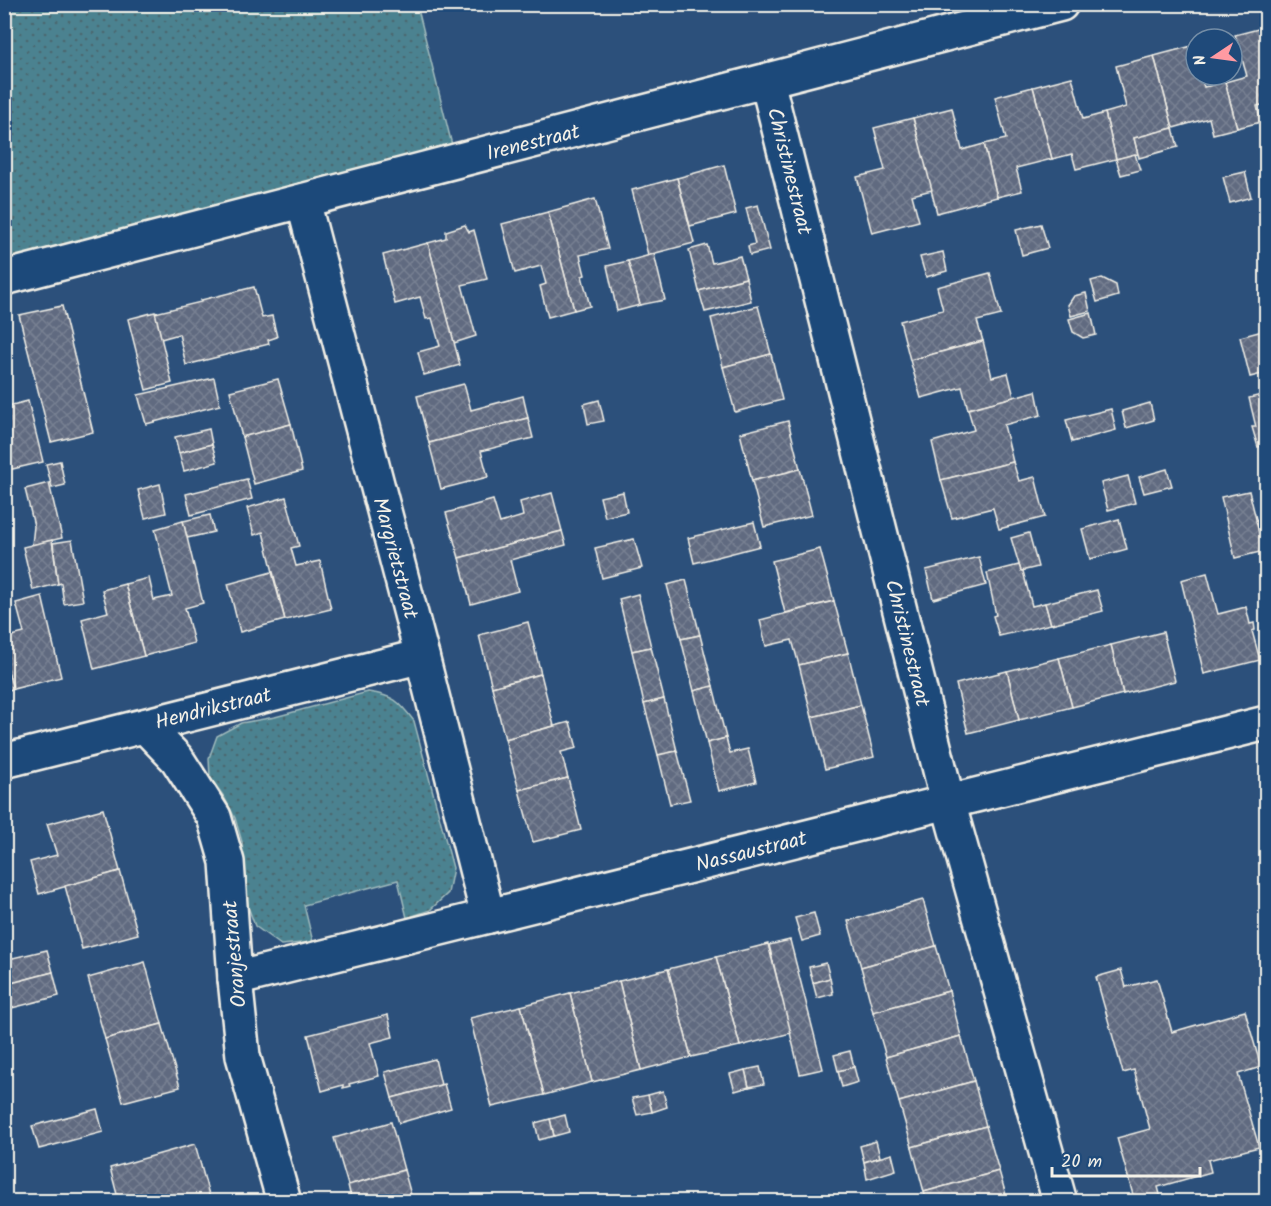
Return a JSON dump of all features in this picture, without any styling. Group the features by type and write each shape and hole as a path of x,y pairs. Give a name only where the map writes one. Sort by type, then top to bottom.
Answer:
{"street":[{"name":"Irenestraat","path":"4,278 1061,4"},
{"name":"Christinestraat","path":"767,81 948,802 1060,1202"},
{"name":"Margrietstraat","path":"303,201 488,916"},
{"name":"Hendrikstraat","path":"4,760 422,656"},
{"name":"Nassaustraat","path":"235,980 1266,723"},
{"name":"Oranjestraat","path":"145,726 177,759 214,817 227,862 243,1056 284,1202"}],"green space":[{"path":"4,5 417,5 452,145 9,259 4,245"},
{"path":"368,692 395,700 414,721 453,868 448,893 430,910 407,918 398,880 304,905 313,942 281,945 255,926 246,901 242,842 235,818 210,777 209,758 217,736 241,723 275,717"}],"building":[{"path":"1266,27 1266,104 1257,106 1261,122 1237,128 1226,87 1244,87 1244,77 1247,76 1244,66 1244,33"},
{"path":"1184,48 1184,87 1226,87 1237,128 1213,134 1209,118 1173,128 1154,56"},
{"path":"1154,56 1173,128 1134,138 1138,154 1116,159 1105,113 1126,107 1116,66"},
{"path":"1072,77 1083,119 1105,113 1116,159 1076,169 1072,154 1052,159 1033,87"},
{"path":"1033,87 1052,159 1016,168 1022,191 997,197 984,144 1006,139 995,97"},
{"path":"952,108 962,150 984,144 997,197 937,213 913,118"},
{"path":"913,118 932,190 912,195 919,221 872,233 857,177 885,170 874,128"},
{"path":"1173,128 1178,147 1139,158 1134,138"},
{"path":"1135,154 1140,170 1121,175 1116,159"},
{"path":"724,165 736,214 690,226 677,178"},
{"path":"1245,172 1251,197 1230,203 1223,177"},
{"path":"677,178 694,243 648,255 632,190"},
{"path":"595,199 608,249 580,255 585,275 582,276 590,306 574,310 548,212"},
{"path":"1266,202 1266,225 1261,204"},
{"path":"758,205 770,250 750,255 748,246 755,244 746,208"},
{"path":"548,212 574,310 548,317 540,286 546,284 541,266 515,273 502,224"},
{"path":"1041,224 1048,248 1022,255 1016,230"},
{"path":"465,225 469,232 474,230 487,279 462,285 476,336 454,343 428,243 446,238 446,231"},
{"path":"428,243 460,365 424,375 418,352 440,346 432,318 426,319 420,297 395,304 383,255"},
{"path":"707,245 712,263 740,256 746,278 699,291 689,250"},
{"path":"943,252 947,271 926,277 920,257"},
{"path":"654,254 665,300 640,305 628,261"},
{"path":"628,261 640,305 617,311 607,266"},
{"path":"990,273 1001,315 977,321 983,341 910,360 900,321 943,310 937,287"},
{"path":"746,278 751,301 705,312 699,291"},
{"path":"1102,278 1116,285 1118,296 1097,302 1091,281"},
{"path":"254,287 262,318 272,316 277,337 268,340 269,344 186,365 179,334 161,339 155,313"},
{"path":"1086,293 1090,311 1071,316 1068,305 1074,296"},
{"path":"62,306 93,432 51,442 19,315"},
{"path":"758,306 771,354 723,367 711,318"},
{"path":"155,312 172,383 146,390 128,319"},
{"path":"1091,313 1096,335 1083,338 1073,332 1069,319"},
{"path":"1266,330 1266,373 1250,377 1240,337"},
{"path":"983,341 992,377 1008,373 1014,397 968,409 962,387 921,398 910,360"},
{"path":"771,354 782,400 735,412 723,367"},
{"path":"214,378 220,405 146,424 138,395"},
{"path":"278,379 291,424 242,437 230,391"},
{"path":"464,384 471,410 523,396 528,418 429,443 417,396"},
{"path":"1036,391 1041,415 1004,425 1013,462 941,480 932,442 974,430 968,409"},
{"path":"1266,394 1265,460 1262,446 1258,447 1252,427 1256,427 1249,398"},
{"path":"599,400 604,421 588,424 584,404"},
{"path":"28,401 43,462 8,470 4,458 4,407"},
{"path":"1150,403 1154,420 1126,428 1122,411"},
{"path":"1111,409 1116,430 1072,442 1066,420"},
{"path":"528,418 533,438 481,451 488,477 441,489 429,443"},
{"path":"788,421 800,469 752,481 740,433"},
{"path":"291,424 302,471 254,484 242,437"},
{"path":"209,429 212,444 179,453 175,437"},
{"path":"212,444 217,462 184,471 179,453"},
{"path":"60,461 65,485 52,488 46,464"},
{"path":"1013,462 1019,481 1035,477 1045,517 999,529 993,508 952,518 941,480"},
{"path":"800,469 812,515 764,527 752,481"},
{"path":"1167,469 1172,486 1144,493 1139,477"},
{"path":"1128,476 1135,503 1108,510 1101,483"},
{"path":"247,479 252,499 191,515 186,494"},
{"path":"49,483 62,538 32,545 34,526 25,489"},
{"path":"160,484 166,513 145,518 138,490"},
{"path":"1249,491 1264,551 1235,558 1221,497"},
{"path":"623,492 627,512 605,517 600,497"},
{"path":"552,493 562,531 459,558 446,513 493,500 500,523 523,516 520,502"},
{"path":"286,497 299,546 291,548 296,566 320,561 331,609 285,620 263,532 254,535 247,508"},
{"path":"210,515 214,532 187,538 183,521"},
{"path":"1119,519 1127,549 1090,559 1082,529"},
{"path":"1266,519 1266,560 1256,521"},
{"path":"183,521 203,603 185,608 194,643 144,656 125,584 149,578 154,600 172,596 155,529"},
{"path":"754,522 760,546 694,563 688,538"},
{"path":"562,531 566,545 510,560 518,591 471,604 459,558"},
{"path":"1029,533 1038,567 1021,571 1011,538"},
{"path":"634,539 642,568 602,578 595,548"},
{"path":"52,540 58,584 33,590 23,547"},
{"path":"72,540 83,601 64,604 61,583 58,584 53,543"},
{"path":"820,549 834,601 785,613 772,561"},
{"path":"979,557 986,585 933,599 926,570"},
{"path":"1019,565 1023,571 1032,606 1045,603 1051,624 999,636 993,616 996,615 987,573"},
{"path":"272,572 285,620 240,632 228,584"},
{"path":"1207,573 1218,614 1246,607 1250,624 1254,623 1255,630 1252,631 1260,660 1204,674 1181,580"},
{"path":"686,580 700,635 681,639 667,585"},
{"path":"125,584 144,656 94,669 82,619 108,612 102,590"},
{"path":"1097,590 1103,611 1051,624 1045,603"},
{"path":"638,594 651,647 632,651 619,599"},
{"path":"42,596 61,677 13,689 4,657 4,638 24,633 16,603"},
{"path":"834,601 848,653 799,665 792,640 766,646 760,620"},
{"path":"528,622 541,674 492,687 479,635"},
{"path":"1163,632 1175,681 1123,694 1111,645"},
{"path":"700,635 713,686 694,691 681,639"},
{"path":"1111,645 1123,694 1072,707 1059,658"},
{"path":"651,647 664,699 644,704 632,651"},
{"path":"848,653 861,705 812,717 799,665"},
{"path":"4,657 13,689 4,691"},
{"path":"1059,658 1072,707 1019,720 1007,671"},
{"path":"1007,671 1019,720 968,733 956,684"},
{"path":"541,674 554,726 505,739 492,687"},
{"path":"713,686 726,738 707,743 694,691"},
{"path":"664,699 677,751 658,755 644,704"},
{"path":"861,705 874,757 825,769 812,717"},
{"path":"570,722 577,748 561,752 568,778 519,790 505,739"},
{"path":"726,738 730,753 748,749 756,782 719,791 707,743"},
{"path":"677,751 690,800 670,804 658,755"},
{"path":"568,778 581,830 533,842 519,790"},
{"path":"103,809 120,871 39,894 30,862 57,855 47,824"},
{"path":"120,871 138,934 82,949 65,886"},
{"path":"923,900 936,946 861,967 848,921"},
{"path":"814,913 820,936 802,941 795,918"},
{"path":"790,940 823,1069 800,1074 769,945"},
{"path":"768,944 791,1033 740,1046 716,957"},
{"path":"936,946 949,991 873,1012 861,967"},
{"path":"47,950 53,972 4,985 4,960"},
{"path":"716,957 740,1046 691,1057 668,969"},
{"path":"145,962 162,1024 105,1039 88,978"},
{"path":"826,963 830,978 813,983 809,967"},
{"path":"668,969 691,1057 641,1070 619,981"},
{"path":"1121,970 1126,987 1157,979 1172,1032 1245,1011 1261,1067 1238,1074 1259,1147 1208,1160 1211,1172 1158,1187 1162,1202 1135,1202 1117,1138 1150,1129 1134,1070 1123,1073 1096,977"},
{"path":"53,972 59,996 4,1010 4,985"},
{"path":"830,978 833,994 817,998 813,983"},
{"path":"619,981 641,1070 592,1082 570,993"},
{"path":"949,991 961,1036 886,1057 873,1012"},
{"path":"570,993 592,1082 544,1095 521,1006"},
{"path":"521,1006 544,1095 492,1107 470,1018"},
{"path":"388,1015 393,1037 370,1043 379,1076 349,1084 350,1086 343,1088 343,1085 322,1091 308,1035"},
{"path":"162,1024 180,1087 123,1102 105,1039"},
{"path":"961,1036 974,1081 899,1102 886,1057"},
{"path":"850,1051 854,1067 838,1071 834,1055"},
{"path":"435,1059 441,1085 392,1098 385,1072"},
{"path":"760,1067 764,1084 749,1087 745,1070"},
{"path":"854,1067 858,1082 842,1087 838,1071"},
{"path":"745,1070 749,1087 735,1091 730,1074"},
{"path":"974,1081 986,1126 912,1147 899,1102"},
{"path":"444,1084 451,1108 399,1123 392,1098"},
{"path":"663,1091 667,1107 652,1112 648,1095"},
{"path":"648,1095 652,1112 637,1115 632,1098"},
{"path":"97,1109 103,1132 39,1149 32,1126"},
{"path":"565,1115 569,1132 554,1136 550,1119"},
{"path":"550,1119 554,1136 539,1140 535,1123"},
{"path":"391,1122 404,1170 348,1185 334,1138"},
{"path":"986,1126 999,1171 924,1192 912,1147"},
{"path":"876,1141 880,1157 864,1162 860,1146"},
{"path":"195,1144 211,1202 119,1202 110,1168"},
{"path":"892,1154 896,1170 867,1179 864,1162"},
{"path":"404,1170 413,1202 352,1202 348,1185"},
{"path":"999,1171 1008,1202 927,1202 924,1192"},
{"path":"793,1194 795,1202 780,1202 779,1198"}]}
